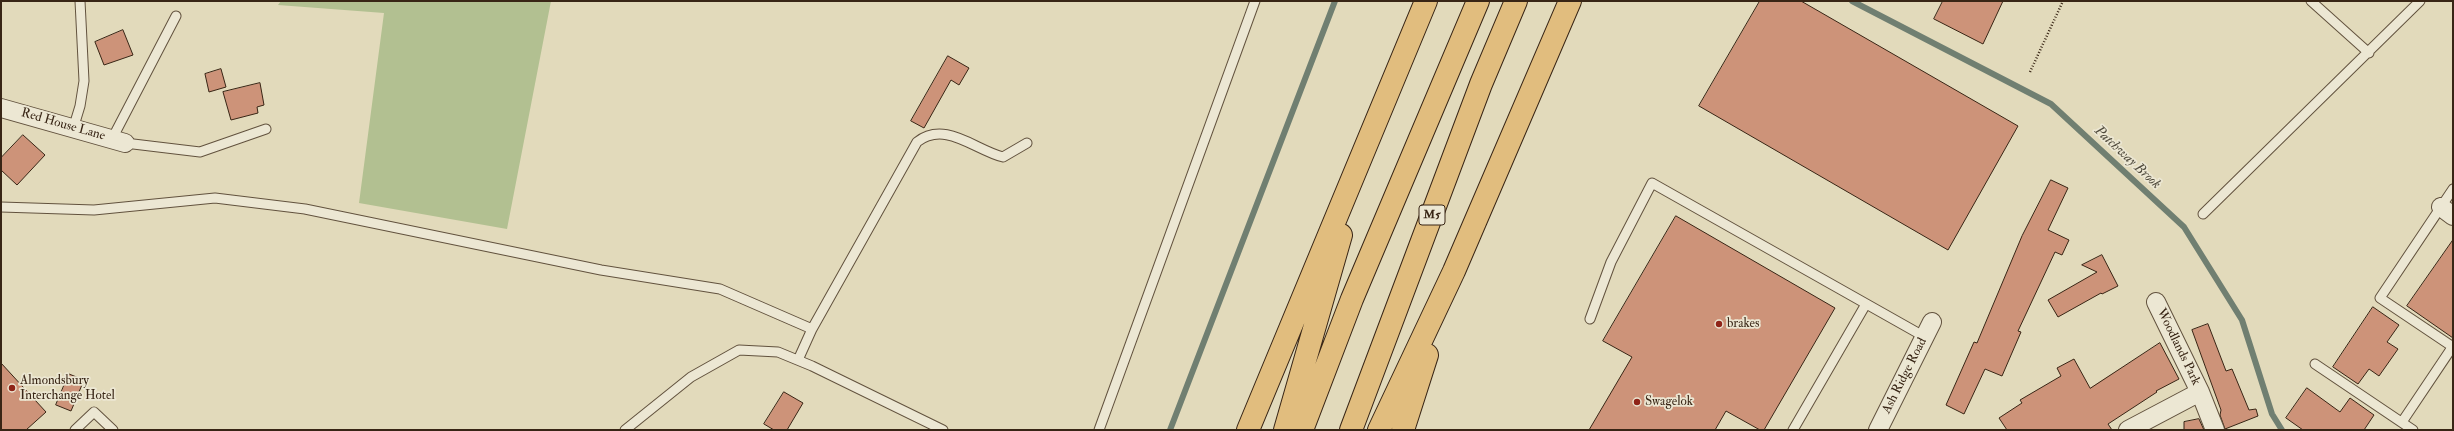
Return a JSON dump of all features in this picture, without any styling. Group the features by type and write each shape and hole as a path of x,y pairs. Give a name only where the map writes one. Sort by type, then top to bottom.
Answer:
{"highway":[{"path":"1248,430 1426,1"},
{"path":"1302,430 1352,299 1478,1"},
{"name":"M5","path":"1351,430 1481,84 1516,1"},
{"path":"1379,430 1454,271 1570,1"},
{"path":"1285,430 1373,127"},
{"path":"1403,430 1454,271"}],"street":[{"name":"Red House Lane","path":"1,108 118,141"},
{"name":"Woodlands Park","path":"2156,302 2200,392 2215,430"},
{"name":"Ash Ridge Road","path":"1878,430 1928,330"},
{"name":"Woodlands Park","path":"2128,430 2156,423 2200,392"}],"lane":[{"path":"73,129 80,106 84,81 80,1"},
{"path":"1100,430 1255,1"},
{"path":"2312,1 2369,52"},
{"path":"2202,214 2420,1"},
{"path":"176,16 118,141 179,152 200,152 266,129"},
{"path":"798,360 812,329 917,142 924,136 949,135 1003,157 1027,143"},
{"path":"1590,319 1611,262 1652,183 1866,304 1928,330"},
{"path":"2402,422 2453,346 2380,298 2447,211 2453,189"},
{"path":"1,207 94,210 215,198 305,209 601,270 720,289 812,329"},
{"path":"1793,430 1866,304"},
{"path":"625,430 691,377 739,350 778,352 798,360 943,430"},
{"path":"2315,364 2413,430"},
{"path":"75,430 94,412 113,430"}],"path":[{"path":"2030,72 2063,1"}],"green space":[{"path":"281,1 551,1 507,229 359,203 384,13 278,5"}],"building":[{"path":"1760,1 1801,1 2018,126 1948,250 1699,106"},
{"path":"1943,1 2003,1 1983,44 1934,19"},
{"path":"123,30 133,55 104,65 95,42"},
{"path":"948,56 969,68 959,85 951,80 924,128 911,121"},
{"path":"221,69 226,87 209,92 205,74"},
{"path":"260,83 264,105 257,107 258,113 231,120 223,92"},
{"path":"23,135 45,155 17,185 1,170 1,158"},
{"path":"2051,180 2068,188 2048,230 2069,240 2062,255 2055,252 2018,331 2021,332 2002,376 1985,369 1964,414 1946,405 1974,342 1977,343 2022,236"},
{"name":"brakes","path":"1676,216 1835,308 1764,430 1760,430 1726,411 1715,430 1589,430 1632,357 1603,341"},
{"path":"2453,240 2453,338 2407,306"},
{"path":"2102,255 2118,286 2102,294 2101,293 2058,317 2048,300 2097,272 2082,265"},
{"path":"2373,307 2399,325 2387,342 2398,349 2379,376 2369,369 2358,384 2333,367"},
{"path":"2208,324 2226,371 2232,369 2249,410 2256,409 2258,416 2225,429 2220,415 2221,410 2192,330"},
{"path":"2160,343 2179,379 2156,391 2157,392 2108,424 2112,430 2007,430 1999,418 2022,403 2020,400 2061,376 2057,368 2074,359 2090,388"},
{"name":"Almondsbury Interchange Hotel","path":"1,363 46,412 26,430 1,430"},
{"path":"69,374 84,380 71,411 56,405"},
{"path":"2307,388 2340,412 2350,398 2374,415 2364,430 2303,430 2286,418"},
{"path":"784,392 803,403 787,430 774,430 764,424"},
{"path":"2199,419 2204,430 2184,430 2184,422"}],"waterway":[{"path":"1170,430 1335,1"},
{"name":"Patchway Brook","path":"1852,1 2051,104 2184,227 2242,320 2272,414 2282,430"}],"place":[{"name":"brakes","path":"1719,324"},
{"name":"Almondsbury Interchange Hotel","path":"12,388"},
{"name":"Swagelok","path":"1637,402"}]}
